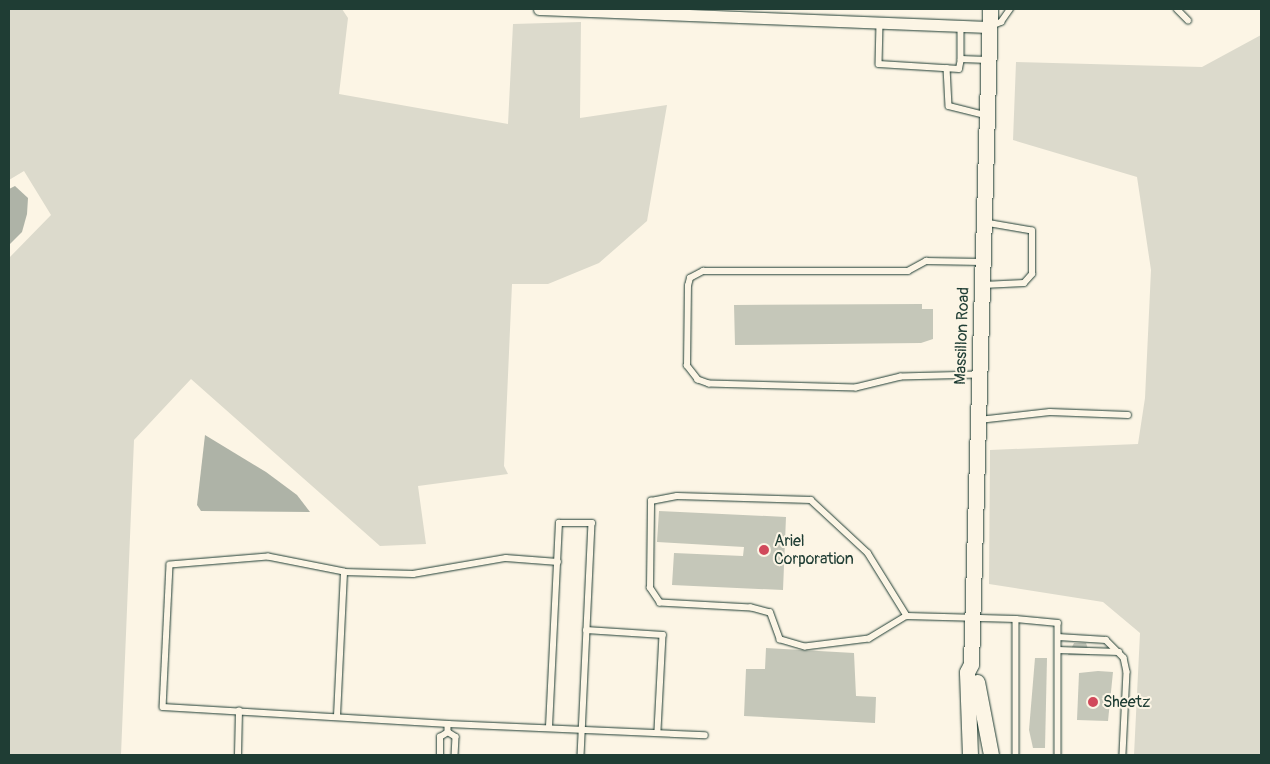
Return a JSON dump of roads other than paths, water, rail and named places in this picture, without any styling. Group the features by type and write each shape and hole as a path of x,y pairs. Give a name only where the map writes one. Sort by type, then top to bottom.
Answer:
{"main road":[{"name":"Massillon Road","path":"970,755 967,672 971,664 970,616 990,9"},
{"name":"Massillon Road","path":"971,664 977,672 979,711 991,755"}],"street":[{"path":"539,9 989,27"}],"lane":[{"path":"989,27 1001,22 1010,9"},
{"path":"1177,9 1188,20"},
{"path":"880,24 879,64 959,69 961,59 961,26"},
{"path":"961,59 988,60"},
{"path":"947,68 949,106 987,115"},
{"path":"981,285 1024,283 1032,274 1032,231 983,223"},
{"path":"978,375 901,377 856,388 709,384 698,380 687,366 688,286 690,278 703,272 908,271 926,261 982,262"},
{"path":"977,420 1050,412 1128,415"},
{"path":"907,616 868,554 811,500 677,496 651,501 650,588 660,603 751,608 770,613 780,640 805,647 870,639 907,616 970,616 1058,623 1058,755"},
{"path":"549,727 559,523 592,523 580,755"},
{"path":"558,562 506,558 413,574 344,572 268,557 170,565 163,707 239,710 448,724 658,731 705,735"},
{"path":"337,716 344,572"},
{"path":"1016,620 1016,755"},
{"path":"586,630 663,635 658,731"},
{"path":"1058,638 1106,640 1119,652 1127,672 1123,755"},
{"path":"1058,650 1119,652"},
{"path":"238,755 239,710"},
{"path":"448,724 448,732"},
{"path":"440,755 440,738 448,732"},
{"path":"448,732 456,737 455,755"}],"place":[{"name":"Ariel Corporation","path":"764,550"},
{"name":"Sheetz","path":"1093,702"}]}
